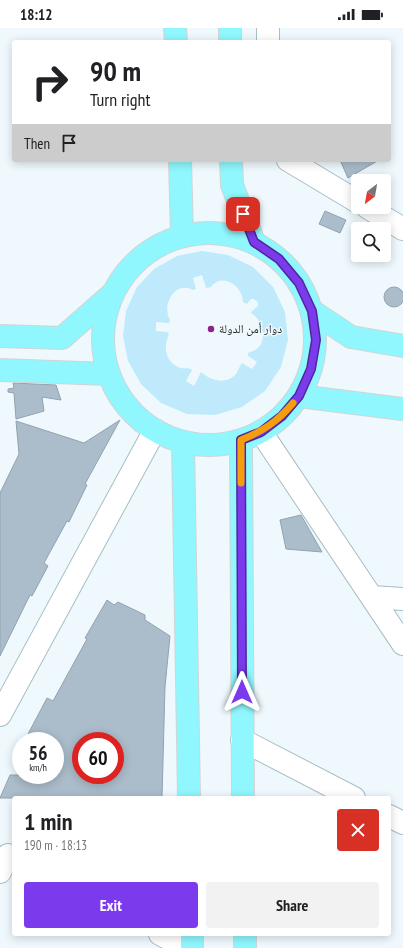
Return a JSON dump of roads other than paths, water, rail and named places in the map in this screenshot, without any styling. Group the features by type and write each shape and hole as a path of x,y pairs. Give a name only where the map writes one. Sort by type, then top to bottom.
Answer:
{"main road":[{"path":"175,28 176,40"},
{"path":"230,28 230,40"},
{"path":"180,162 182,236"},
{"path":"231,162 232,185 254,242"},
{"path":"0,336 62,338 112,294 129,268 153,248 182,236 218,233 254,242 279,259 299,283 312,311 316,340 311,369 299,396 282,416 261,432 241,440 212,445 183,442 155,430 131,411 119,396 108,374 102,347 104,320 112,294"},
{"path":"312,311 351,337 403,346"},
{"path":"0,370 108,374"},
{"path":"299,396 403,409"},
{"path":"241,440 243,796"},
{"path":"183,442 189,796"},
{"path":"192,936 192,948"},
{"path":"245,936 245,948"}],"street":[{"path":"268,28 268,40"},
{"path":"291,162 351,198"},
{"path":"379,214 403,228"},
{"path":"0,715 155,430"},
{"path":"261,432 403,644"},
{"path":"372,597 403,599"},
{"path":"242,740 350,796"},
{"path":"391,817 403,823"},
{"path":"164,936 186,948"}],"place":[{"name":"دوار أمن الدولة","path":"211,329"}]}
